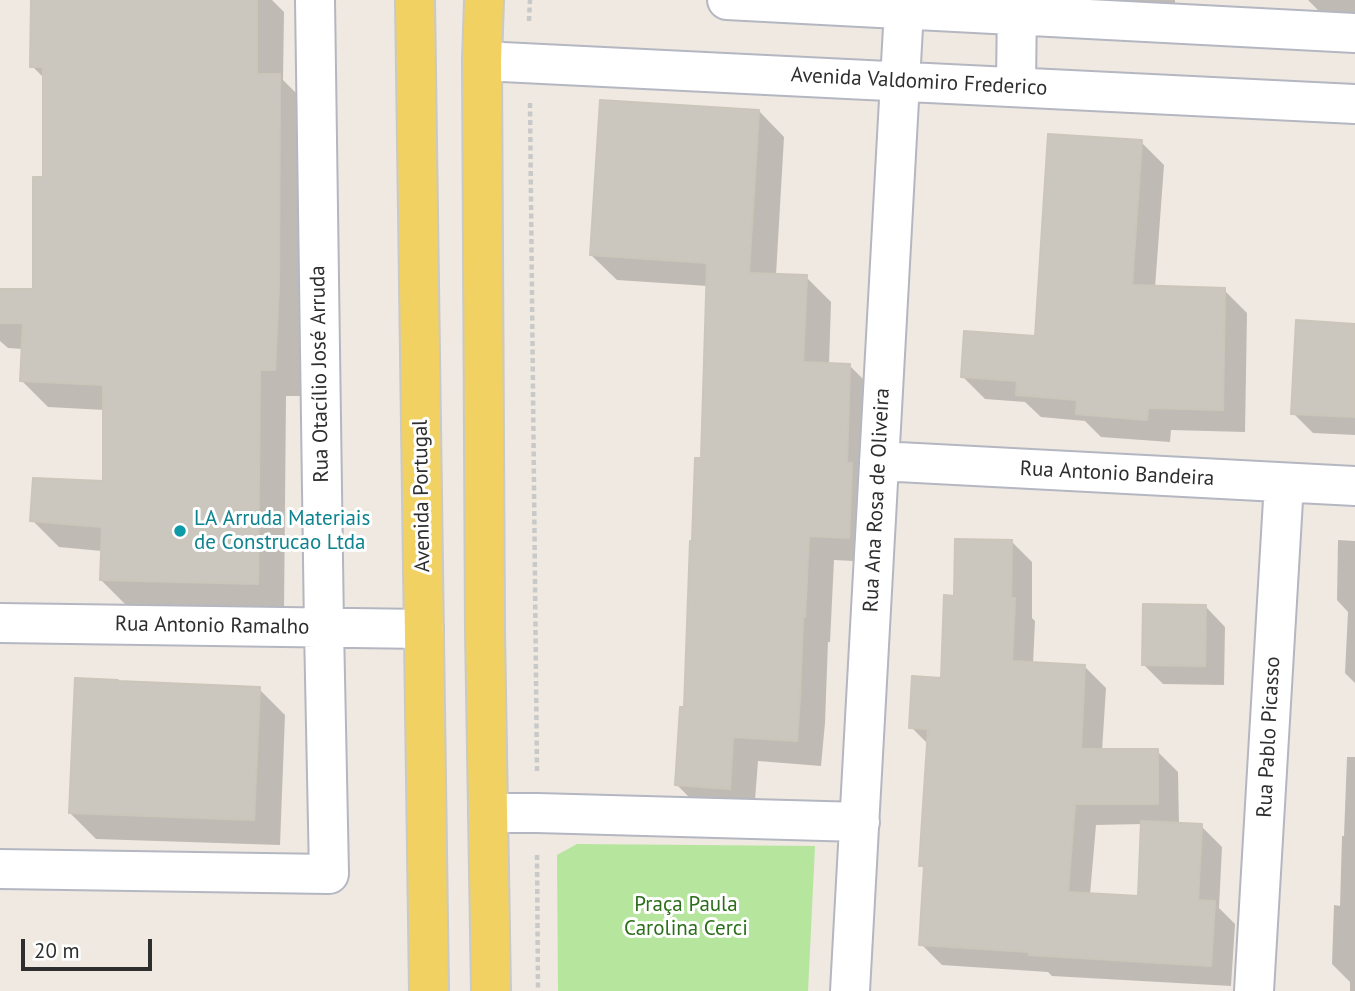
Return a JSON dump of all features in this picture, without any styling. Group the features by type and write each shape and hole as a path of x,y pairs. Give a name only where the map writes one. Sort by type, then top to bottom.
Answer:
{"main road":[{"name":"Avenida Portugal","path":"415,0 429,991"},
{"path":"484,0 485,630 491,991"}],"street":[{"name":"Rua Otacílio José Arruda","path":"0,869 329,874 315,0"},
{"path":"727,0 904,9 1017,8 1355,33"},
{"path":"1016,87 1017,8"},
{"name":"Rua Ana Rosa de Oliveira","path":"850,991 904,9"},
{"name":"Avenida Valdomiro Frederico","path":"482,61 1355,104"},
{"name":"Rua Antonio Bandeira","path":"879,461 1355,486"},
{"name":"Rua Pablo Picasso","path":"1254,991 1284,482"},
{"name":"Rua Antonio Ramalho","path":"0,624 424,629"},
{"path":"488,813 860,822"}],"path":[{"path":"530,0 538,991"}],"green space":[{"name":"Praça Paula Carolina Cerci","path":"577,844 815,846 808,991 558,991 557,855"}],"building":[{"path":"31,0 257,0 257,74 280,74 279,283 275,370 260,370 258,584 100,580 102,527 30,521 33,478 103,481 103,385 20,381 23,323 0,323 0,289 33,289 33,177 43,177 43,67 30,67"},
{"path":"600,100 759,110 749,273 807,275 803,362 850,364 847,463 852,463 849,538 809,536 797,741 733,737 730,789 675,785 680,707 684,707 695,458 701,458 707,263 590,255"},
{"path":"1048,134 1142,140 1132,285 1225,288 1223,410 1148,408 1147,420 1076,414 1077,400 1016,395 1017,381 961,377 964,331 1035,336"},
{"path":"1296,320 1355,324 1355,417 1291,414"},
{"path":"955,539 1012,540 1011,598 1015,598 1012,661 1085,665 1081,749 1158,749 1158,804 1075,804 1068,892 1138,896 1141,821 1202,824 1198,900 1215,901 1211,966 919,945 924,866 919,866 928,729 909,728 912,676 941,678 944,595 954,596"},
{"path":"1143,604 1206,605 1205,666 1142,665"},
{"path":"75,678 260,687 254,820 69,813"}],"place":[{"name":"LA Arruda Materiais de Construcao Ltda","path":"180,531"}]}
